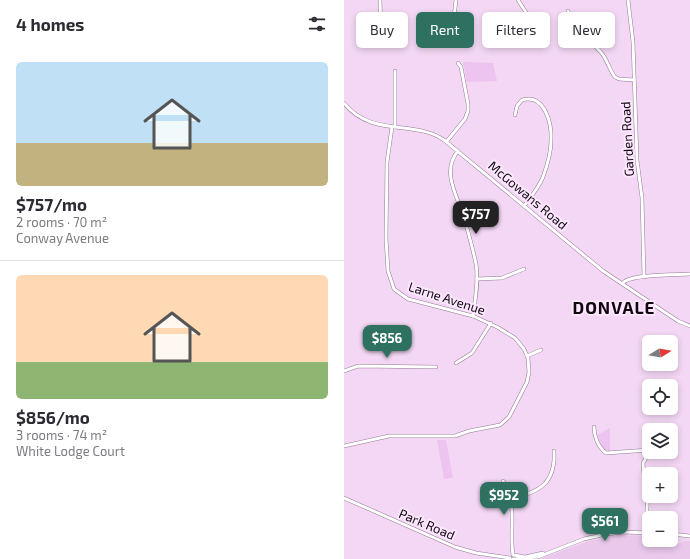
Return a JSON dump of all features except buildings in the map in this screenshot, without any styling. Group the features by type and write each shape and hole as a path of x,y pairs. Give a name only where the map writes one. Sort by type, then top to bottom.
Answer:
{"street":[{"path":"380,0 380,12"},
{"path":"455,12 456,0"},
{"path":"518,0 525,12"},
{"name":"Garden Road","path":"628,0 633,42 637,160 642,198 644,277"},
{"path":"568,11 576,31 601,52 615,77 619,79 634,80"},
{"path":"447,141 465,119 469,108 461,67 458,63"},
{"name":"Larne Avenue","path":"344,446 389,436 455,436 503,423 509,417 528,380 530,368 524,349 515,338 490,323 473,316 408,299 398,293 393,287 388,269 386,238 386,167 394,127 395,71"},
{"path":"514,115 517,106 522,100 530,99 538,102 546,109 551,136 550,148 543,178 524,206"},
{"name":"McGowans Road","path":"344,103 354,114 363,120 437,136 447,141 603,271 678,321 690,326"},
{"path":"458,151 453,159 451,182 464,217 476,264 477,279 473,316"},
{"path":"477,279 502,278 524,269"},
{"path":"623,283 628,279 690,274"},
{"path":"456,363 472,353 490,323"},
{"path":"527,356 541,350"},
{"path":"344,371 358,366 436,367"},
{"path":"594,427 595,436 602,450 606,453 642,450"},
{"path":"511,498 529,494 545,484 553,468 554,451"},
{"path":"645,459 643,463 648,485 647,511"},
{"path":"503,481 508,488 511,498 512,557"},
{"name":"Park Road","path":"344,498 455,547 484,555 505,557 529,556 560,548 584,539 606,534 623,532 642,533"},
{"path":"678,535 690,536"}],"shaded area":[{"path":"463,62 493,63 497,81 467,82"},
{"path":"610,428 610,452 603,448 597,435"},
{"path":"437,440 446,440 453,478 444,479"},
{"path":"618,535 642,536 642,547 678,547 678,544 684,541 690,541 690,559 540,559 589,541"}],"district":[{"name":"DONVALE","path":"614,308"}]}
